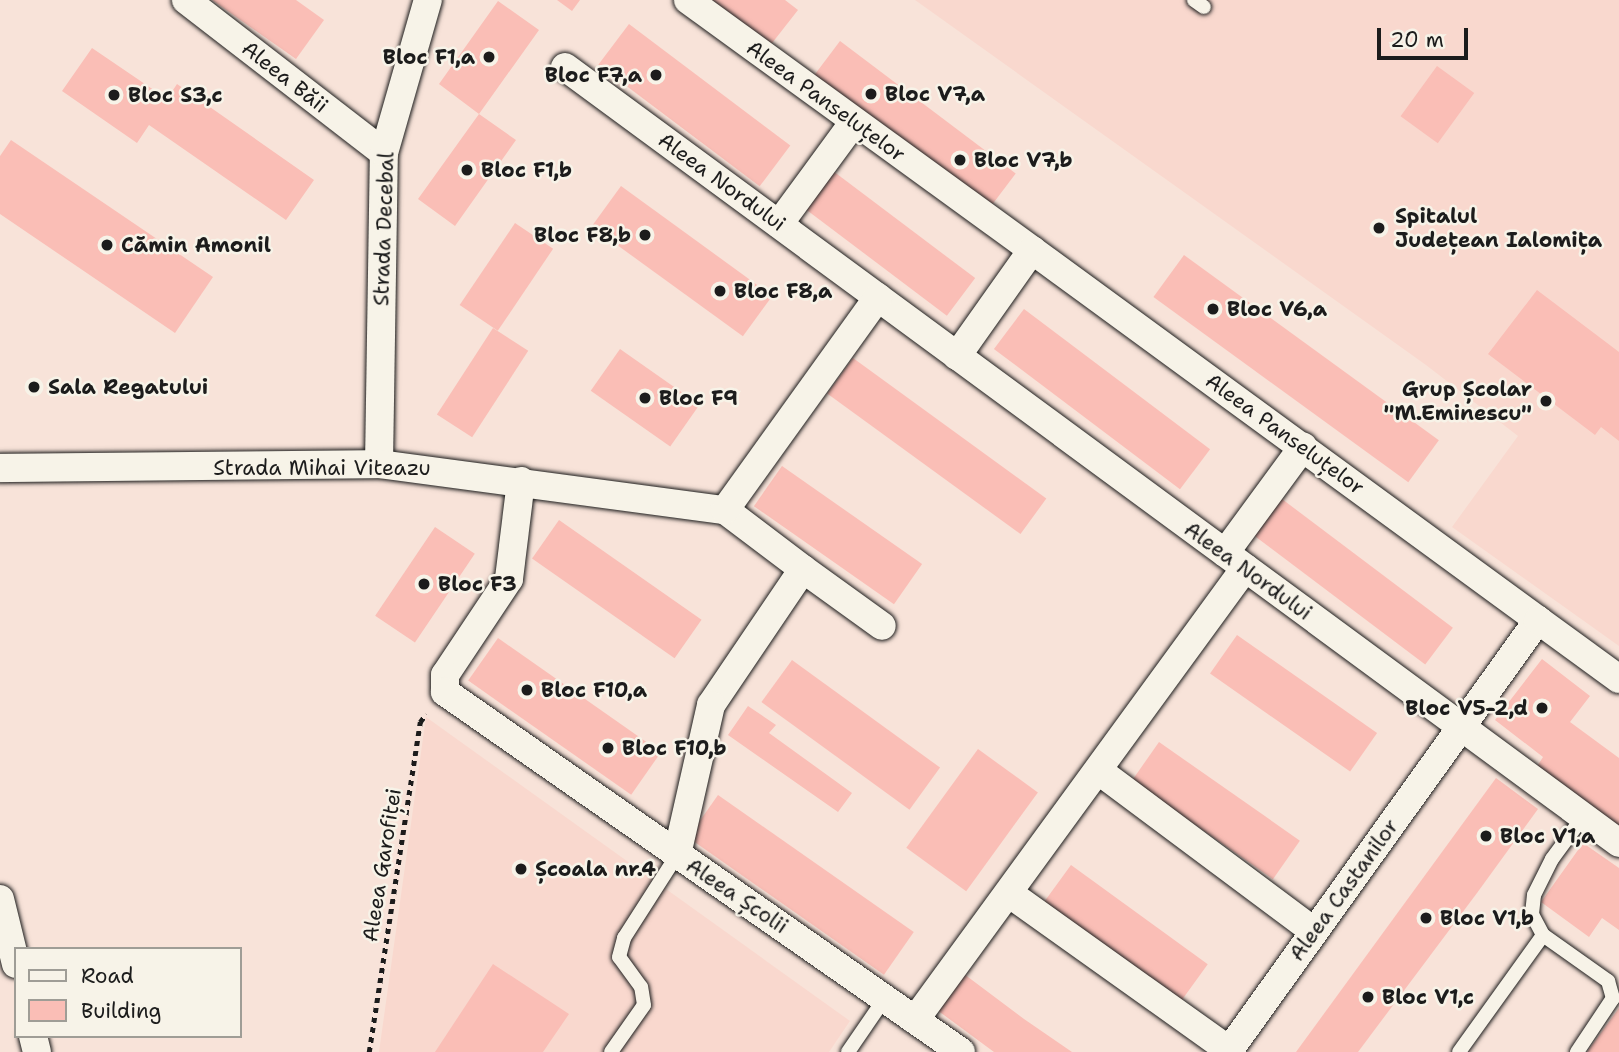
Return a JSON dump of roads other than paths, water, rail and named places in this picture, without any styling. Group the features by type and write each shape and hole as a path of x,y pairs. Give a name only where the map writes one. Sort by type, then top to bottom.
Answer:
{"street":[{"name":"Aleea Băii","path":"186,0 384,153"},
{"name":"Strada Decebal","path":"379,464 384,153 428,0"},
{"name":"Aleea Panseluțelor","path":"688,0 1619,679"},
{"name":"Aleea Nordului","path":"565,67 1619,843"},
{"path":"779,224 854,122"},
{"path":"957,356 1032,250"},
{"path":"878,298 725,510 882,626"},
{"path":"915,1020 1099,771 1235,561 1303,447"},
{"name":"Strada Mihai Viteazu","path":"0,468 379,464 725,510"},
{"name":"Aleea Școlii","path":"521,481 509,579 445,675 445,692 961,1052"},
{"path":"677,855 711,705 803,569"},
{"path":"1460,728 1538,620"},
{"name":"Aleea Castanilor","path":"1228,1051 1460,728"},
{"path":"1099,771 1314,931"},
{"path":"1010,894 1228,1051"},
{"path":"0,899 14,956"}],"lane":[{"path":"1577,1052 1613,998 1608,981 1543,934 1532,914 1534,895 1552,859 1583,817"},
{"path":"611,1052 644,1004 640,987 619,957 624,938 677,855"},
{"path":"1459,1052 1543,934"},
{"path":"848,1052 885,998"}],"place":[{"name":"Bloc F1,a","path":"489,57"},
{"name":"Bloc F7,a","path":"656,75"},
{"name":"Bloc V7,a","path":"871,94"},
{"name":"Bloc S3,c","path":"114,95"},
{"name":"Bloc V7,b","path":"960,160"},
{"name":"Bloc F1,b","path":"467,170"},
{"name":"Spitalul Județean Ialomița","path":"1379,228"},
{"name":"Bloc F8,b","path":"645,235"},
{"name":"Cămin Amonil","path":"107,245"},
{"name":"Bloc F8,a","path":"720,291"},
{"name":"Bloc V6,a","path":"1213,309"},
{"name":"Sala Regatului","path":"34,387"},
{"name":"Bloc F9","path":"645,398"},
{"name":"Grup Școlar \"M.Eminescu\"","path":"1546,401"},
{"name":"Bloc F3","path":"424,584"},
{"name":"Bloc F10,a","path":"527,690"},
{"name":"Bloc V5-2,d","path":"1542,708"},
{"name":"Bloc F10,b","path":"608,748"},
{"name":"Bloc V1,a","path":"1486,836"},
{"name":"Școala nr.4","path":"521,869"},
{"name":"Bloc V1,b","path":"1426,918"},
{"name":"Bloc V1,c","path":"1368,997"}]}
